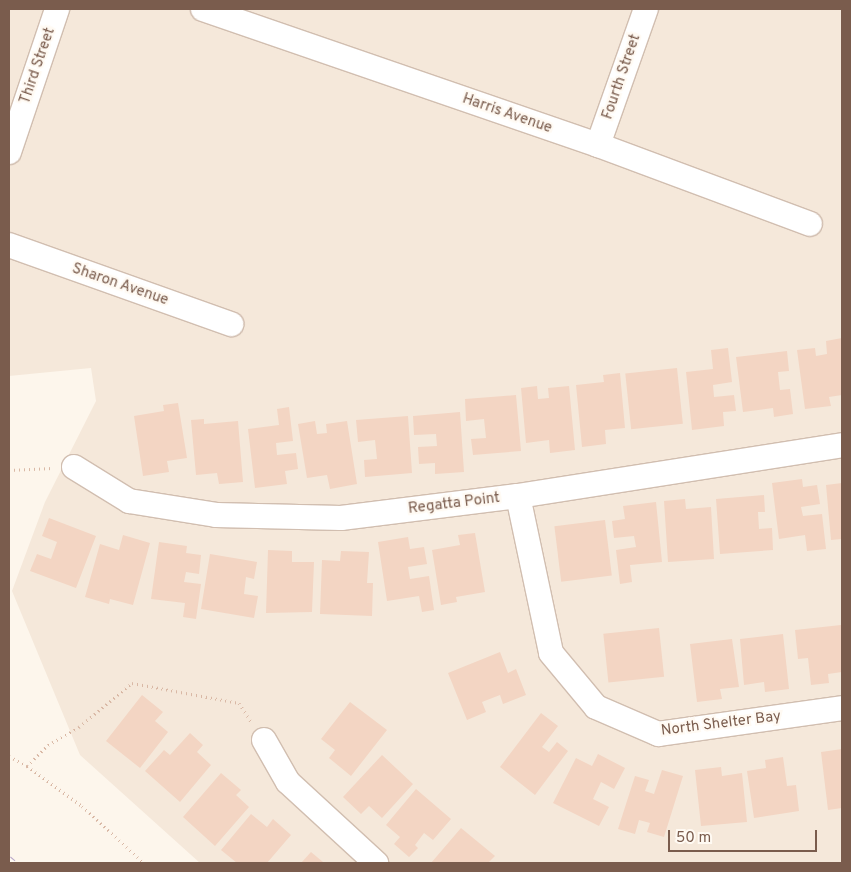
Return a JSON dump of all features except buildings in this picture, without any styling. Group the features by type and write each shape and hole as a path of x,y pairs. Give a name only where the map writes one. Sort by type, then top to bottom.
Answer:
{"street":[{"name":"Third Street","path":"9,152 58,9"},
{"name":"Harris Avenue","path":"203,9 598,145 810,224"},
{"name":"Fourth Street","path":"598,145 646,9"},
{"name":"Sharon Avenue","path":"9,245 231,324"},
{"name":"Regatta Point","path":"74,467 129,501 216,515 341,518 518,496 842,446"},
{"name":"North Shelter Bay","path":"518,496 551,653 596,707 658,734 842,708"},
{"path":"264,740 288,782 376,863"}],"path":[{"path":"9,470 74,467"},
{"path":"27,766 48,745 79,727 132,683 239,704 264,740"},
{"path":"9,756 27,766 82,806 144,863"}],"shaded area":[{"path":"9,9 842,9 842,863 200,863 80,755 12,591 45,502 96,401 91,368 9,376"}],"railway":[{"path":"9,859 14,863"}]}
